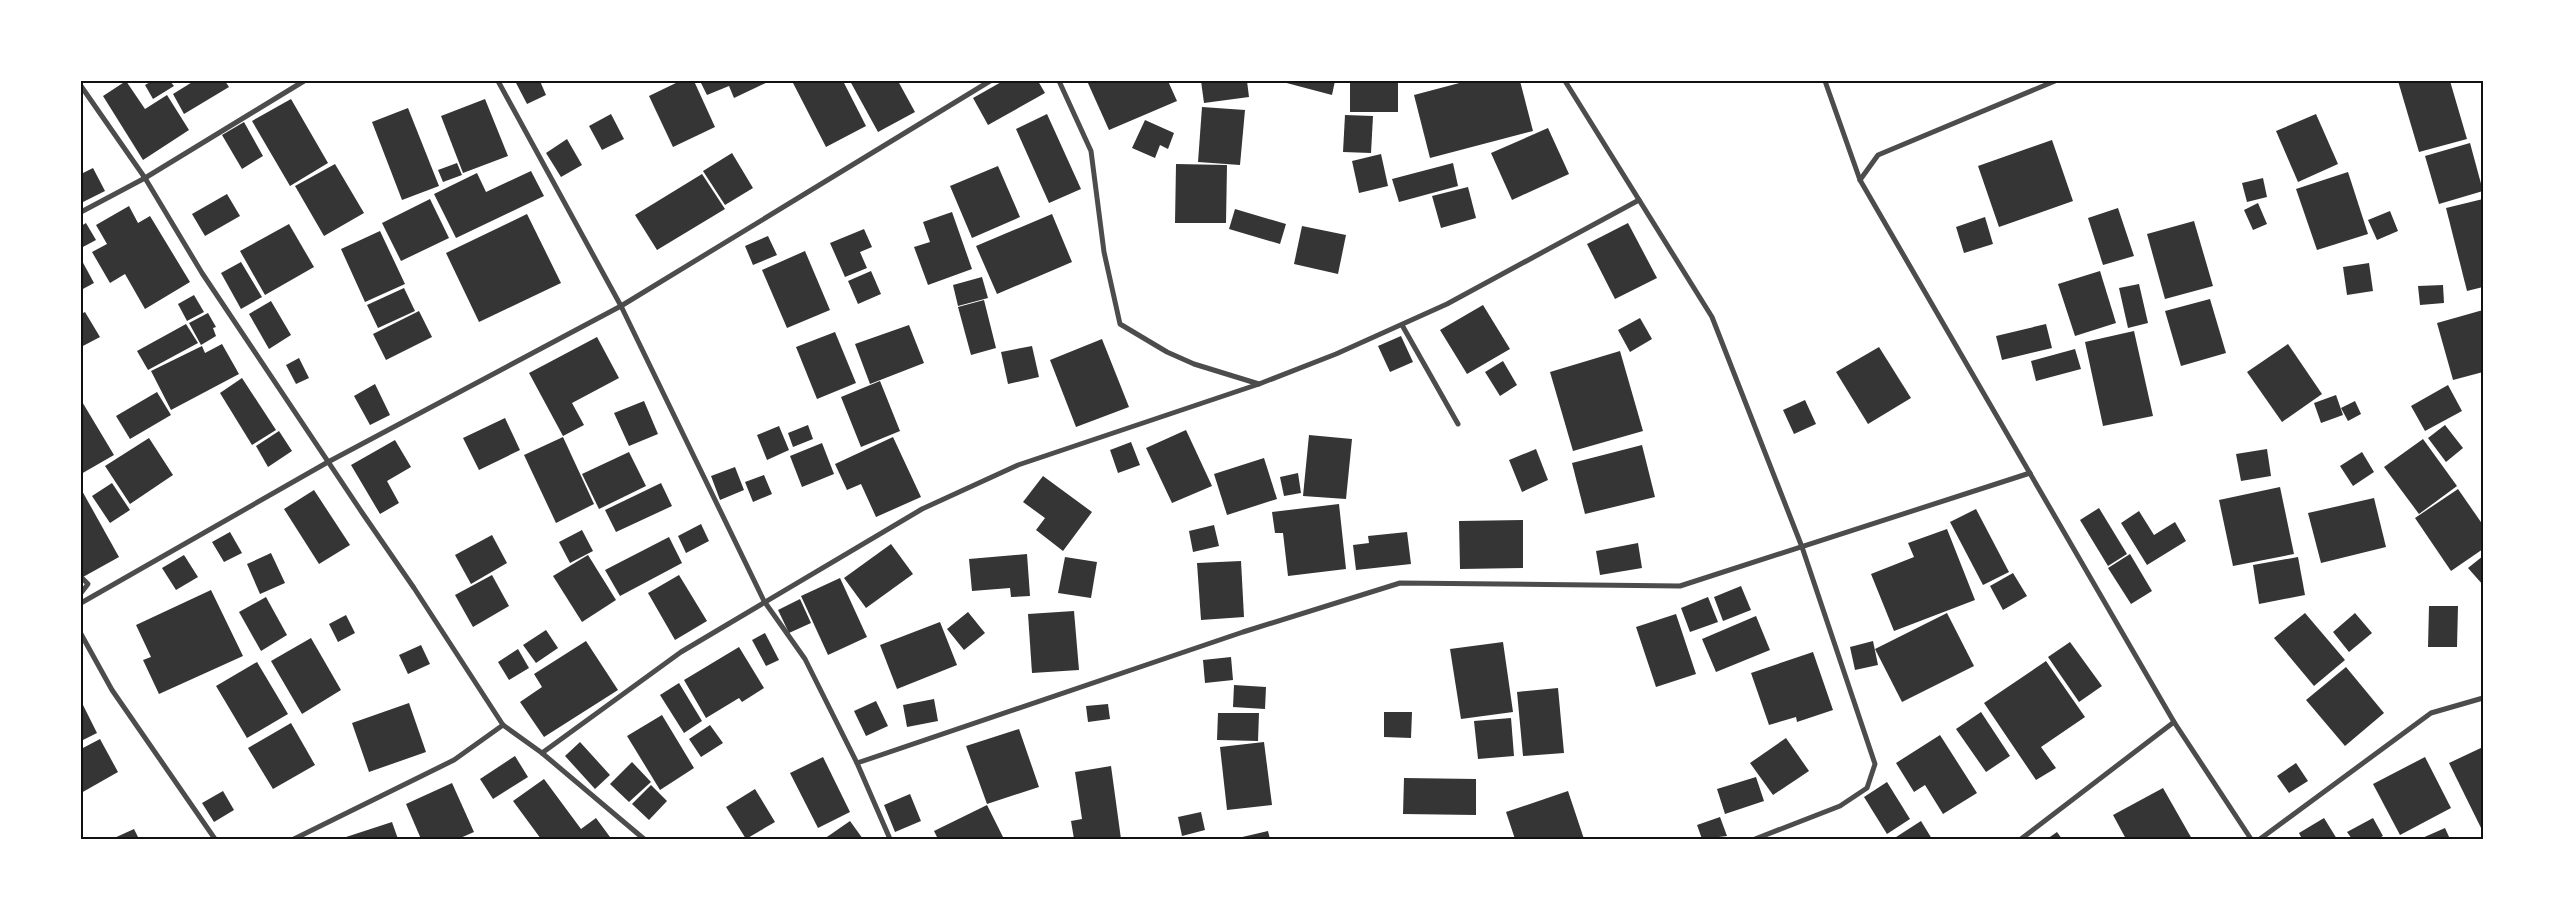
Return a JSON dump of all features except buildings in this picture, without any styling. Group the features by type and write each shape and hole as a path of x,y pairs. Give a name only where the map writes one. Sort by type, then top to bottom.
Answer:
{"street":[{"path":"81,212 145,178 304,81"},
{"path":"498,81 621,306 764,601 805,659 857,763 890,839"},
{"path":"81,602 328,462 621,306 990,81"},
{"path":"1060,81 1091,152 1104,252 1120,324 1167,352 1194,364 1259,384"},
{"path":"1565,81 1712,316 1802,547 1875,764 1868,788 1840,806 1755,839"},
{"path":"1825,81 1860,180 2174,722 2251,839"},
{"path":"1860,180 1878,156 2055,81"},
{"path":"81,86 145,178 202,273 414,588 503,725 542,753 644,839"},
{"path":"542,753 680,652 922,509 1018,465 1259,384 1402,325 1447,304 1639,200"},
{"path":"1402,325 1458,424"},
{"path":"857,763 1243,632 1400,583 1680,586 2030,474"},
{"path":"81,577 88,584 81,593"},
{"path":"81,634 112,690 216,839"},
{"path":"2260,839 2431,713 2483,698"},
{"path":"2022,839 2174,722"},
{"path":"294,839 454,760 503,725"}]}
